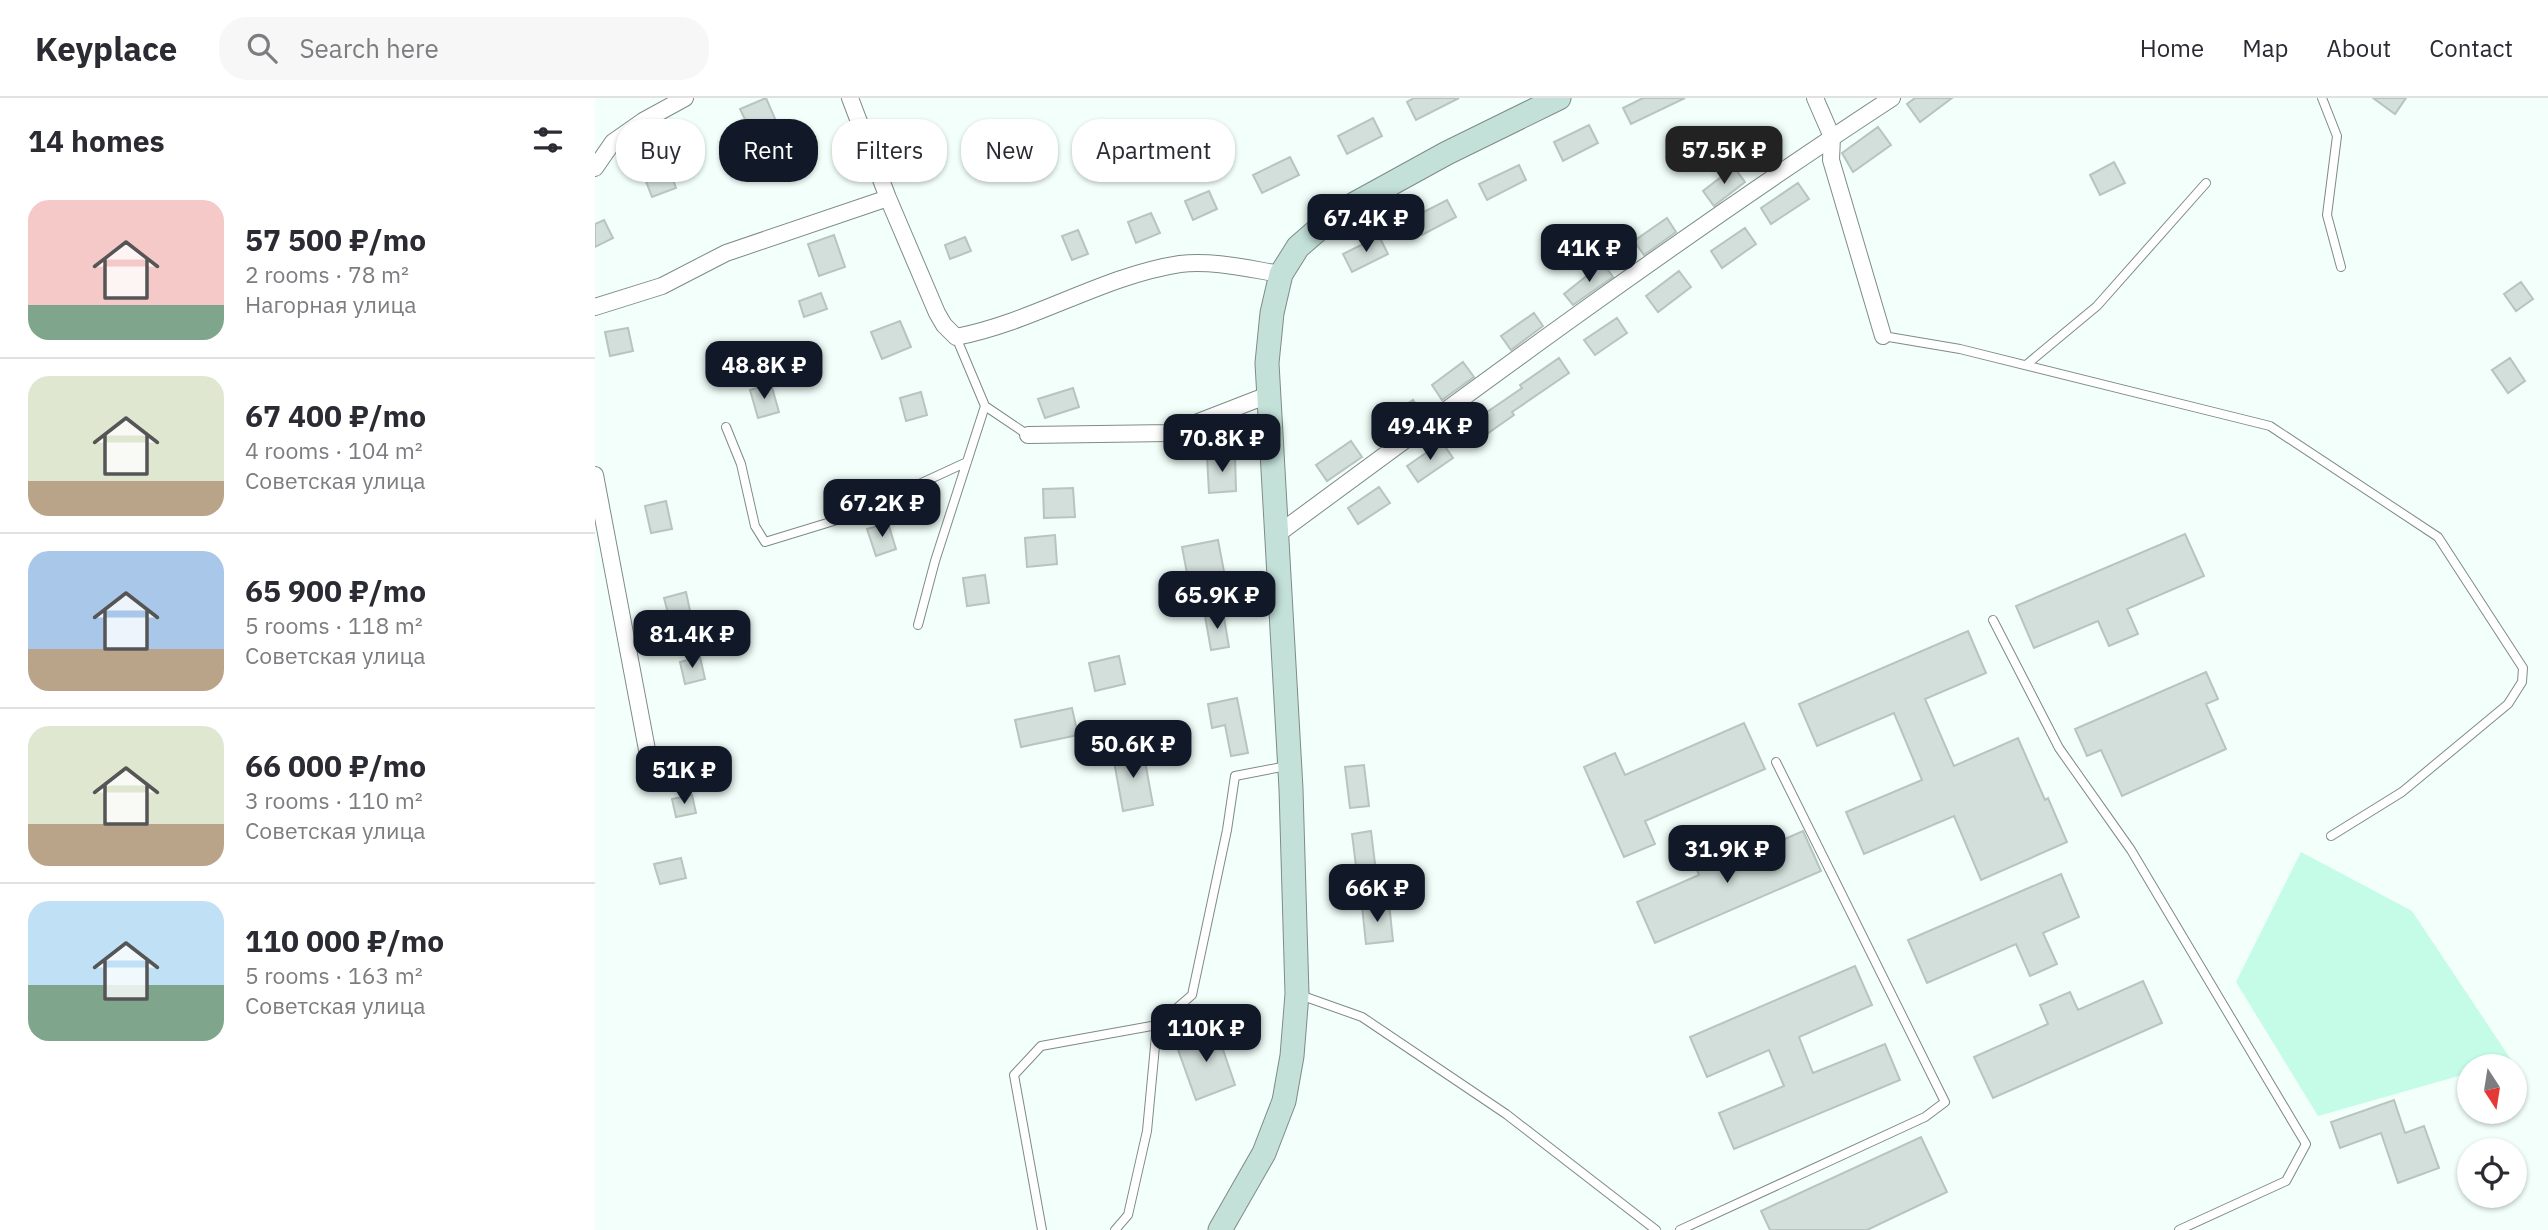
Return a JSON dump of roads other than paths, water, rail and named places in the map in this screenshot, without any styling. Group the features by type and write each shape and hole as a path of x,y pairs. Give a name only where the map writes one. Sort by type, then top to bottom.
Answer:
{"street":[{"path":"595,168 613,142 643,121 685,98"},
{"path":"850,98 888,198 937,313 956,337 990,330 1139,273 1183,264 1229,266 1281,274"},
{"path":"1220,1230 1264,1153 1284,1101 1292,1056 1297,994 1290,765 1267,363 1281,274 1298,247 1336,214 1447,153 1559,98"},
{"path":"1815,98 1832,137 1831,160 1883,336"},
{"path":"1275,536 1494,373 1892,98"},
{"path":"595,307 662,286 726,253 888,198"},
{"path":"1028,435 1170,433 1268,395"},
{"path":"595,475 652,776"}],"lane":[{"path":"2322,98 2337,136 2327,215 2341,267"},
{"path":"2026,365 2097,306 2206,183"},
{"path":"1883,336 1960,349 2270,426 2438,537 2523,668 2522,682 2508,704 2402,792 2331,836"},
{"path":"956,337 985,406 1028,435"},
{"path":"918,625 935,561 985,406"},
{"path":"726,427 741,464 755,526 765,542 850,516 968,462"},
{"path":"1993,620 2059,748 2138,861 2306,1144 2286,1181 2179,1230"},
{"path":"1679,1230 1925,1117 1945,1102 1776,762"},
{"path":"1042,1230 1014,1075 1041,1046 1157,1025 1192,995 1227,830 1235,776 1290,765"},
{"path":"1297,994 1362,1017 1506,1114 1656,1230"},
{"path":"1115,1230 1128,1215 1147,1131 1157,1025"}]}
